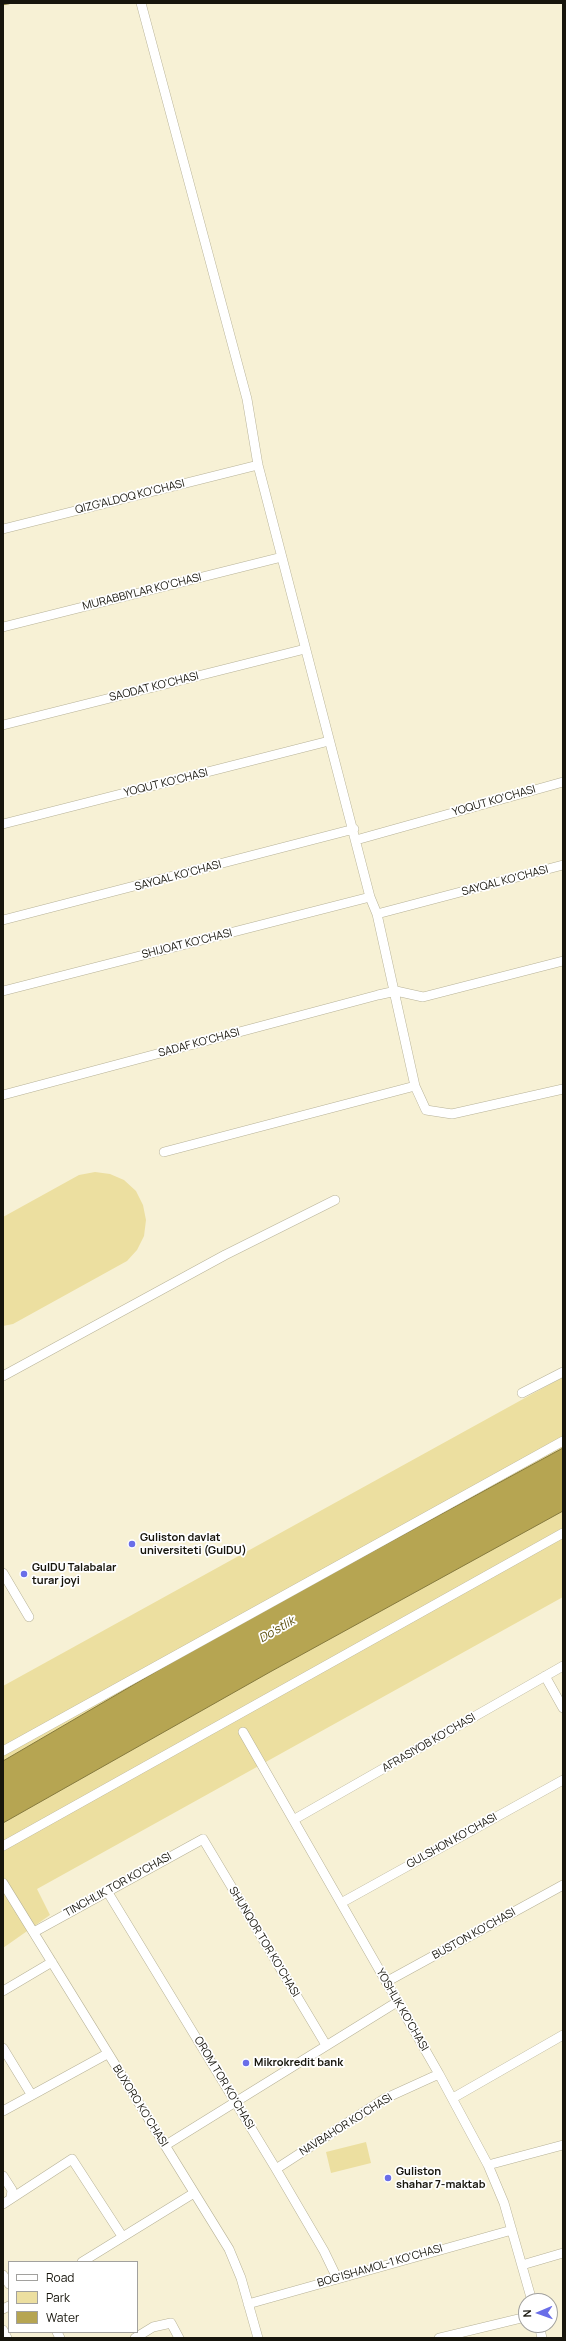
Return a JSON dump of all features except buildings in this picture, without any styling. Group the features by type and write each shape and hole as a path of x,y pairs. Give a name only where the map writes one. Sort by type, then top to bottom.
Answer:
{"street":[{"path":"141,3 247,399 258,465 305,649 354,829 370,897 377,914 396,991 416,1086 426,1110 452,1114 563,1089"},
{"name":"QIZG'ALDOQ KO'CHASI","path":"3,529 258,465"},
{"name":"MURABBIYLAR KO'CHASI","path":"3,627 282,557"},
{"name":"SAODAT KO'CHASI","path":"3,725 305,649"},
{"name":"YOQUT KO'CHASI","path":"3,824 330,741"},
{"name":"YOQUT KO'CHASI","path":"356,840 563,782"},
{"name":"SAYQAL KO'CHASI","path":"3,920 354,829"},
{"name":"SAYQAL KO'CHASI","path":"377,914 563,866"},
{"name":"SHIJOAT KO'CHASI","path":"3,991 370,897"},
{"path":"396,991 423,997 563,960"},
{"name":"SADAF KO'CHASI","path":"3,1095 396,991"},
{"path":"164,1152 416,1086"},
{"path":"3,1376 225,1255 335,1200"},
{"path":"522,1393 563,1372"},
{"path":"3,1752 563,1441"},
{"path":"3,1846 563,1533"},
{"path":"3,1573 29,1617"},
{"name":"AFRASIYOB KO'CHASI","path":"295,1819 563,1666"},
{"path":"545,1676 563,1708"},
{"name":"YOSHLIK KO'CHASI","path":"243,1732 295,1819 397,2002 453,2098 488,2165 504,2202 530,2293"},
{"name":"GULSHON KO'CHASI","path":"341,1903 563,1780"},
{"name":"TINCHLIK TOR KO'CHASI","path":"34,1932 107,1890 203,1839"},
{"name":"SHUNQOR TOR KO'CHASI","path":"203,1839 326,2045"},
{"name":"BUXORO KO'CHASI","path":"3,1883 228,2249 241,2278 258,2338"},
{"name":"BUSTON KO'CHASI","path":"386,1982 563,1885"},
{"name":"OROM TOR KO'CHASI","path":"107,1890 276,2169 324,2251 337,2278"},
{"path":"3,1991 52,1962"},
{"path":"166,2146 397,2002"},
{"path":"453,2098 563,2035"},
{"path":"3,2048 31,2094"},
{"path":"3,2111 31,2094 107,2054"},
{"name":"NAVBAHOR KO'CHASI","path":"276,2169 384,2099 439,2074"},
{"path":"488,2165 563,2145"},
{"path":"3,2204 72,2159 122,2236"},
{"path":"3,2176 12,2190 11,2198"},
{"path":"84,2261 194,2193"},
{"name":"BOG'ISHAMOL-1 KO'CHASI","path":"248,2304 512,2230"},
{"path":"522,2266 563,2253"},
{"path":"439,2338 518,2319"},
{"path":"135,2338 153,2327 171,2323 180,2338"},
{"path":"3,2330 7,2338"}],"green space":[{"path":"95,1172 110,1174 124,1180 136,1191 143,1205 146,1220 144,1236 137,1250 127,1261 13,1324 3,1326 3,1217 79,1175"},
{"path":"563,1377 563,1597 37,1889 50,1915 3,1948 3,1686"},
{"path":"366,2142 371,2163 331,2173 326,2152"}],"water":[{"name":"Do'stlik","path":"563,1448 563,1511 270,1672 3,1823 3,1761 217,1636"}],"waterway":[{"path":"3,4 9,3"}],"place":[{"name":"Guliston davlat universiteti (GulDU)","path":"132,1544"},
{"name":"GulDU Talabalar turar joyi","path":"24,1574"},
{"name":"Mikrokredit bank","path":"246,2063"},
{"name":"Guliston shahar 7-maktab","path":"388,2178"}]}
